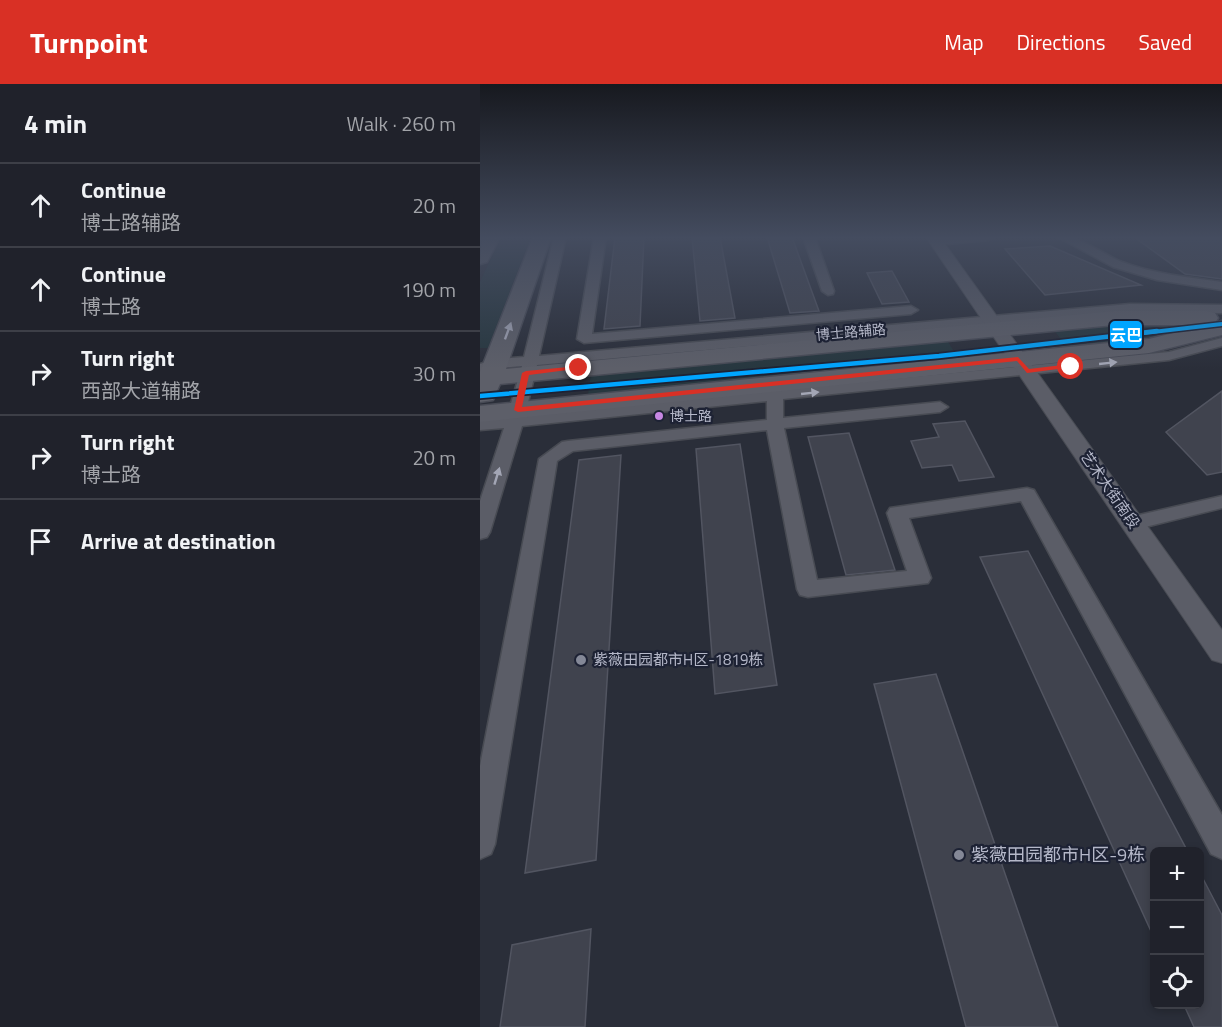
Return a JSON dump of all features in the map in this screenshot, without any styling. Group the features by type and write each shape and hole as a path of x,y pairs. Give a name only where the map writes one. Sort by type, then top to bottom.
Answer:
{"main road":[{"path":"480,405 487,372 524,281"},
{"path":"487,372 993,324 1114,318 1222,318"},
{"path":"480,414 516,416 1023,365 1149,345 1222,328"}],"street":[{"path":"480,532 516,416 551,281"},
{"path":"593,281 584,339 911,310"},
{"path":"824,281 828,291"},
{"name":"艺术大街南段","path":"963,281 1222,652"},
{"path":"1190,281 1222,286"},
{"path":"993,324 1130,308 1222,309"},
{"path":"480,425 516,416 775,396 1023,365 1169,356 1222,342"},
{"path":"775,396 775,426 808,589 920,578 897,513 1027,494 1222,844"},
{"path":"480,844 548,459 568,446 940,407"},
{"path":"1133,523 1222,502"}],"shaded area":[{"path":"514,281 488,348 480,348 480,282"},
{"path":"1180,321 1189,330 1129,341 1068,348 1053,329"},
{"path":"947,340 958,358 588,395 591,373"}],"building":[{"path":"610,281 642,281 640,326 604,329"},
{"path":"696,281 728,281 735,318 700,321"},
{"path":"780,281 808,281 819,311 790,313"},
{"path":"871,281 897,281 909,302 882,304"},
{"path":"1033,281 1132,281 1141,285 1045,295"},
{"path":"1222,391 1222,472 1207,475 1166,432"},
{"path":"965,421 994,477 959,481 952,465 922,468 911,441 939,437 933,424"},
{"path":"849,433 895,570 846,575 808,437"},
{"path":"740,444 777,685 715,694 696,449"},
{"name":"紫薇田园都市H区-1819栋","path":"621,455 596,860 525,873 579,460"},
{"path":"1028,551 1185,847 1150,847 1150,929 980,557"},
{"name":"紫薇田园都市H区-9栋","path":"936,674 1058,1027 966,1027 874,684"},
{"path":"1204,881 1222,915 1222,1027 1194,1027 1186,1009 1204,1009"},
{"path":"591,929 585,1027 500,1027 512,945"}],"transit line":[{"name":"云巴","path":"480,396 939,356 1222,324"}],"place":[{"name":"博士路","path":"659,416"},
{"name":"紫薇田园都市H区-1819栋","path":"581,660"},
{"name":"紫薇田园都市H区-9栋","path":"959,855"}],"route":[{"path":"579,368 526,373 518,410 1018,359 1027,371 1071,367"}]}
